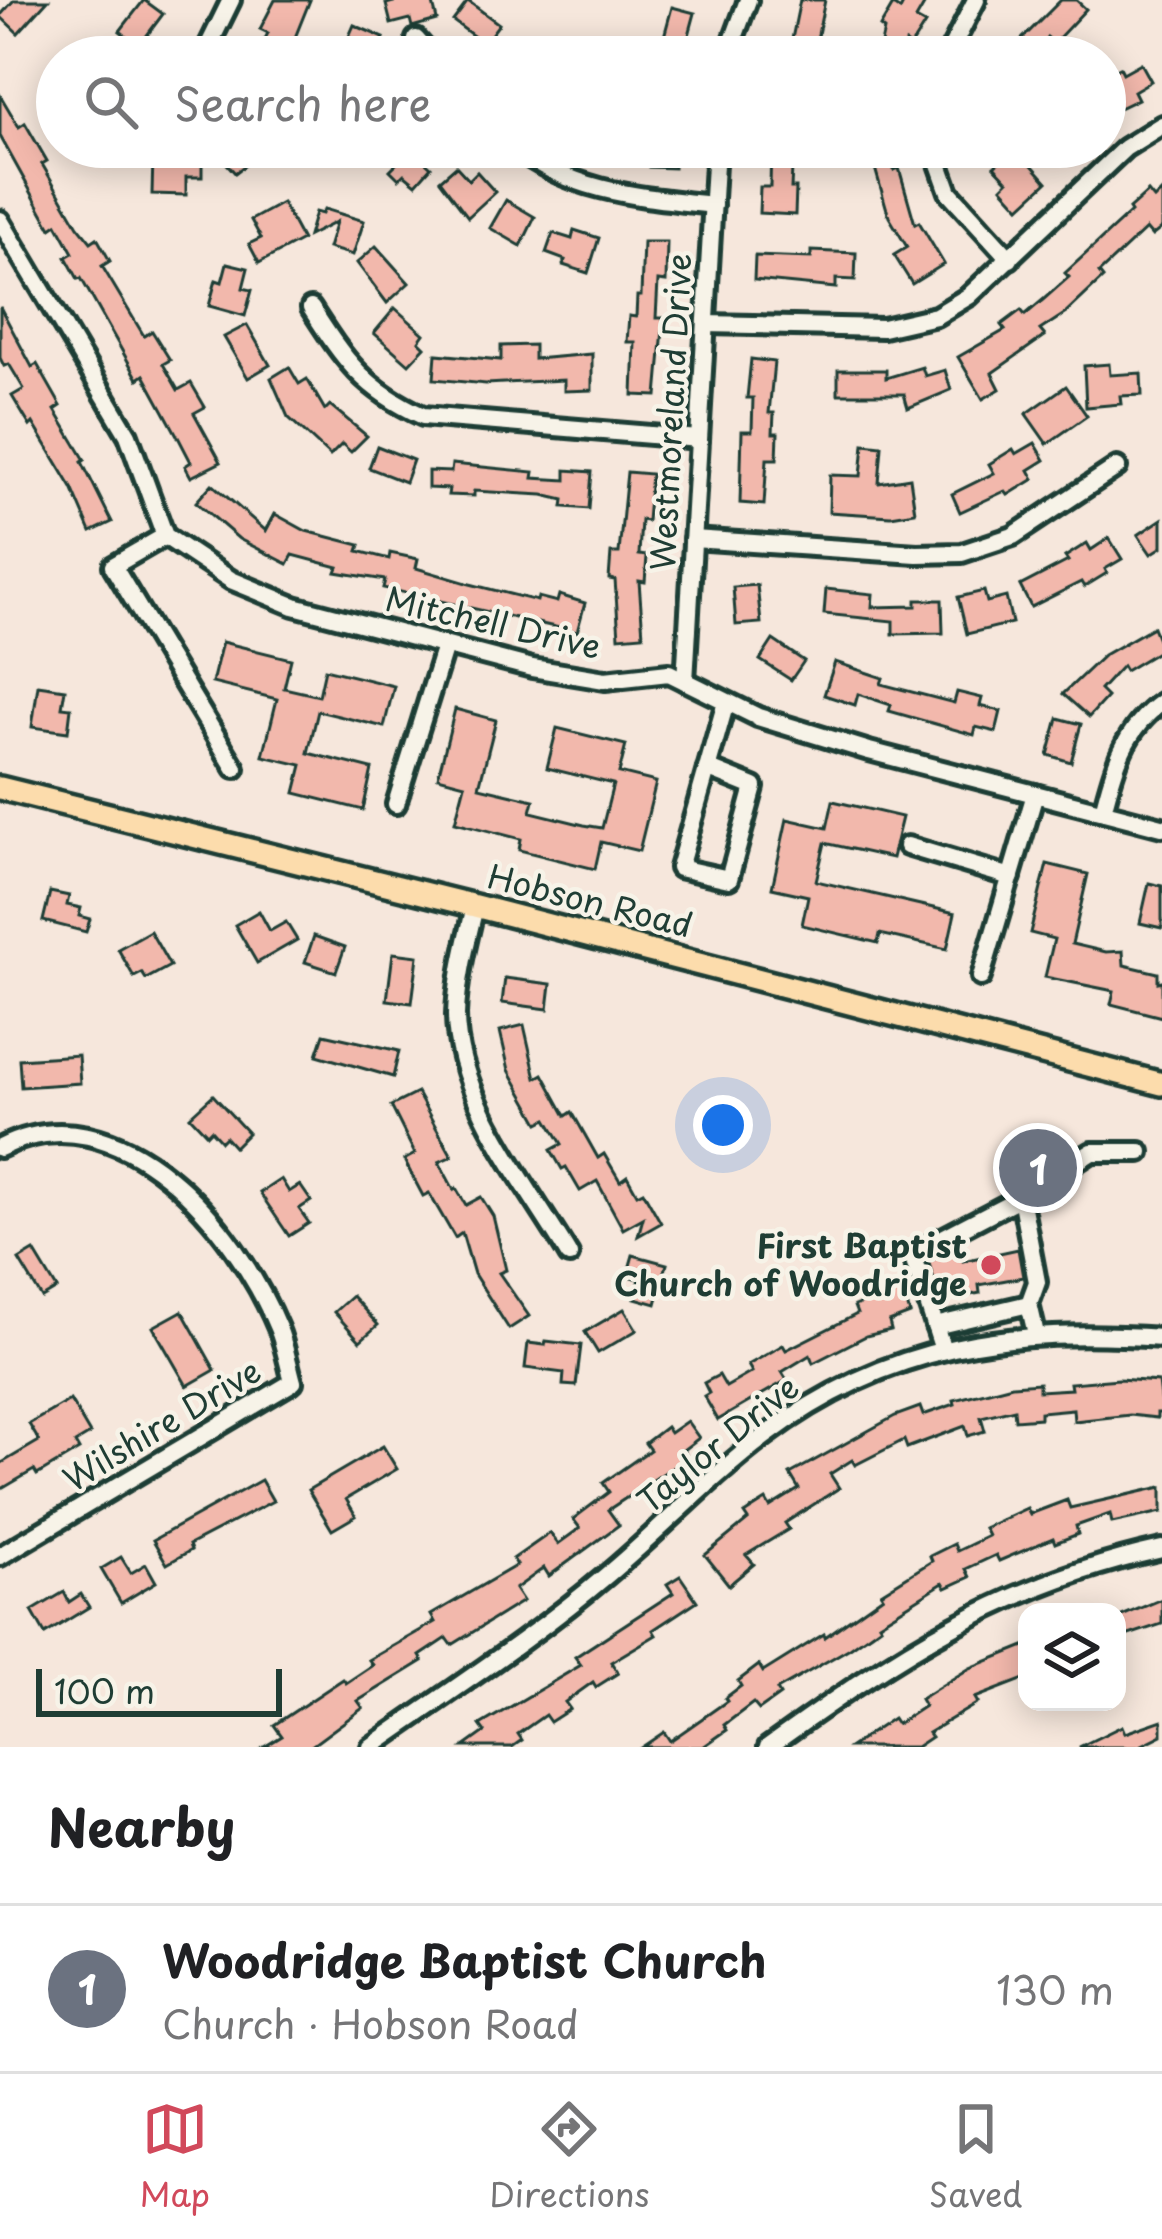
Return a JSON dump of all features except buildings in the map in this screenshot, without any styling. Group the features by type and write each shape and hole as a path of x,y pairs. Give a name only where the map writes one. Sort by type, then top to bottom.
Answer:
{"main road":[{"name":"Hobson Road","path":"0,788 1162,1084"}],"street":[{"path":"213,36 231,0"},
{"path":"735,36 748,0"},
{"path":"958,36 976,0"},
{"path":"1126,147 1162,125"},
{"path":"547,168 589,188 712,205"},
{"name":"Westmoreland Drive","path":"685,681 715,168"},
{"path":"941,168 950,192 1010,260"},
{"path":"706,323 883,328 948,310 1010,260 1104,168"},
{"path":"0,220 140,461 165,536 113,566 235,768"},
{"path":"311,308 363,381 393,403 423,416 699,439"},
{"path":"693,539 962,553 1013,536 1117,467"},
{"name":"Mitchell Drive","path":"165,536 258,593 570,676 605,680 669,674 758,717 869,751 1162,827"},
{"path":"395,804 445,646"},
{"path":"707,768 754,787 729,879 680,868 707,768 726,702"},
{"path":"1102,811 1121,748 1145,714 1162,702"},
{"path":"981,977 1035,794"},
{"path":"907,846 1011,877"},
{"path":"475,906 457,993 457,1029 466,1071 482,1111 569,1255"},
{"name":"Wilshire Drive","path":"0,1148 40,1134 90,1135 144,1161 201,1206 230,1243 270,1311 293,1382 0,1556"},
{"path":"943,1349 912,1253 1021,1197 1092,1152 1140,1152"},
{"path":"1021,1197 1037,1282 1029,1304 1036,1334"},
{"path":"935,1326 1029,1304"},
{"name":"Taylor Drive","path":"371,1747 582,1597 788,1419 868,1375 943,1349 1036,1334 1162,1338"},
{"path":"767,1747 879,1668 974,1612 1080,1570 1162,1550"}],"place":[{"name":"Woodridge Baptist Church","path":"1038,1168"},
{"name":"First Baptist Church of Woodridge","path":"991,1265"}]}
